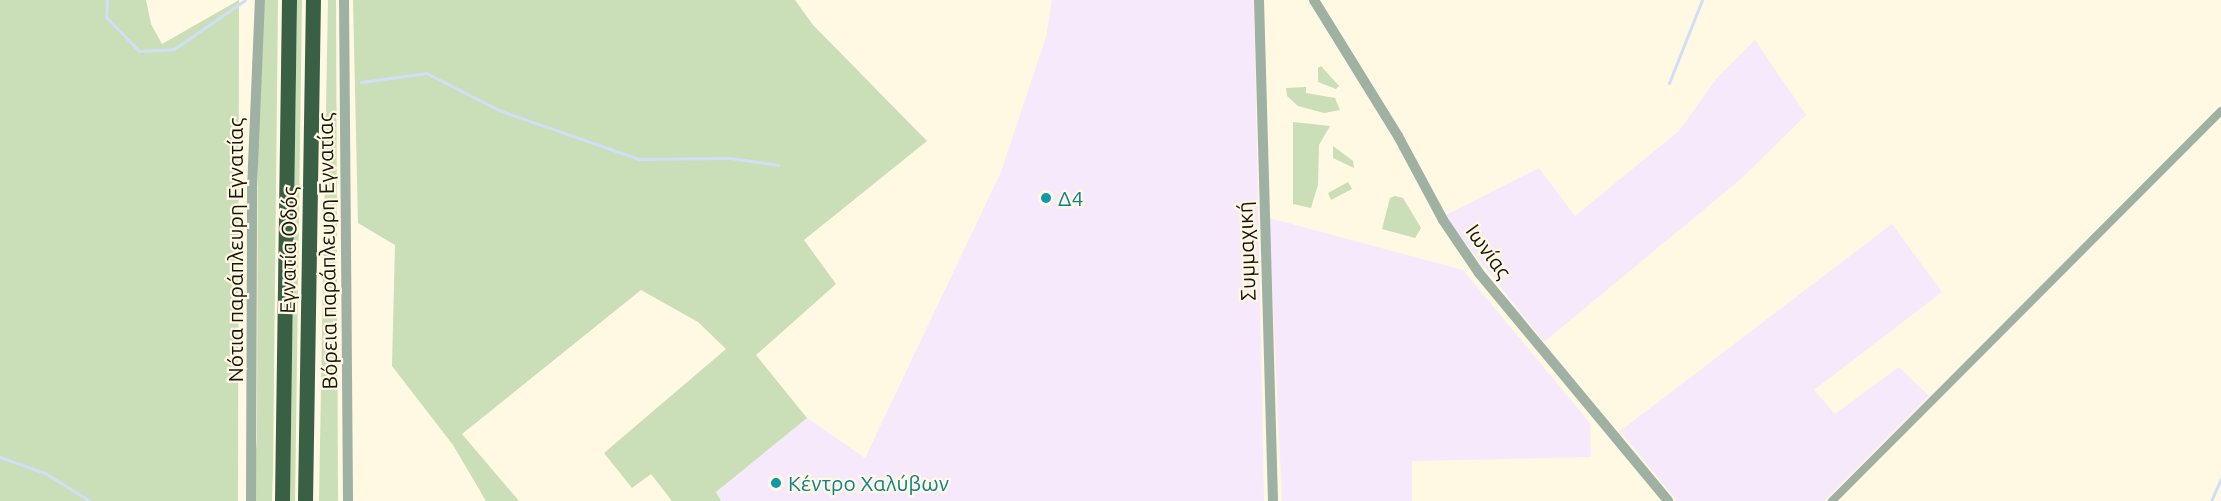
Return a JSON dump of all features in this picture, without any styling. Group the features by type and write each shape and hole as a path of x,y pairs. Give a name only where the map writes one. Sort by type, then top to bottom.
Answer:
{"highway":[{"name":"Εγνατία Οδός","path":"282,501 289,0"},
{"name":"Εγνατία Οδός","path":"305,501 312,0"}],"street":[{"name":"Νότια παράπλευρη Εγνατίας","path":"251,501 252,189 260,0"},
{"name":"Βόρεια παράπλευρη Εγνατίας","path":"344,0 348,501"},
{"name":"Συμμαχική","path":"1259,0 1273,501"},
{"name":"Ιωνίας","path":"1314,0 1393,127 1443,220 1479,273 1668,501"},
{"path":"1832,501 2221,111"}],"shaded area":[{"path":"1052,0 1254,0 1264,501 721,501 716,492 807,418 865,458 1001,172 1046,37"},
{"path":"1755,40 1806,115 1742,178 1544,342 1444,216 1539,168 1575,216 1679,131 1717,78"},
{"path":"1269,218 1463,270 1590,423 1591,457 1412,461 1412,501 1282,501"},
{"path":"1892,224 1942,292 1814,390 1835,414 1899,367 1929,396 1824,501 1677,501 1620,431"}],"green space":[{"path":"0,0 146,0 151,24 162,44 239,0 238,501 0,501"},
{"path":"263,0 278,0 273,468 272,501 251,501 257,439 258,84"},
{"path":"297,0 302,0 295,501 290,501"},
{"path":"328,0 336,0 338,501 319,501"},
{"path":"353,0 795,0 813,25 927,141 804,240 836,284 756,355 807,418 716,492 721,501 672,501 651,474 632,488 604,453 726,349 698,322 641,290 462,434 519,501 486,501 453,445 392,366 395,245 358,223"},
{"path":"1321,66 1339,86 1336,89 1318,82 1318,68"},
{"path":"1306,87 1306,93 1335,98 1340,110 1324,113 1298,106 1287,96 1286,88"},
{"path":"1293,122 1330,126 1319,145 1318,185 1311,208 1293,204"},
{"path":"1333,146 1353,161 1354,168 1333,158"},
{"path":"1348,182 1352,189 1331,200 1328,193"},
{"path":"1395,196 1403,198 1421,228 1415,238 1382,229 1390,198"}],"waterway":[{"path":"107,0 106,17 139,51 174,49 245,0"},
{"path":"1669,83 1702,0"},
{"path":"361,82 426,73 501,111 639,159 730,158 779,165"},
{"path":"0,457 45,473 90,501"},
{"path":"2211,501 2221,479"}],"place":[{"name":"Δ4","path":"1046,198"},
{"name":"Κέντρο Χαλύβων","path":"776,483"}]}
